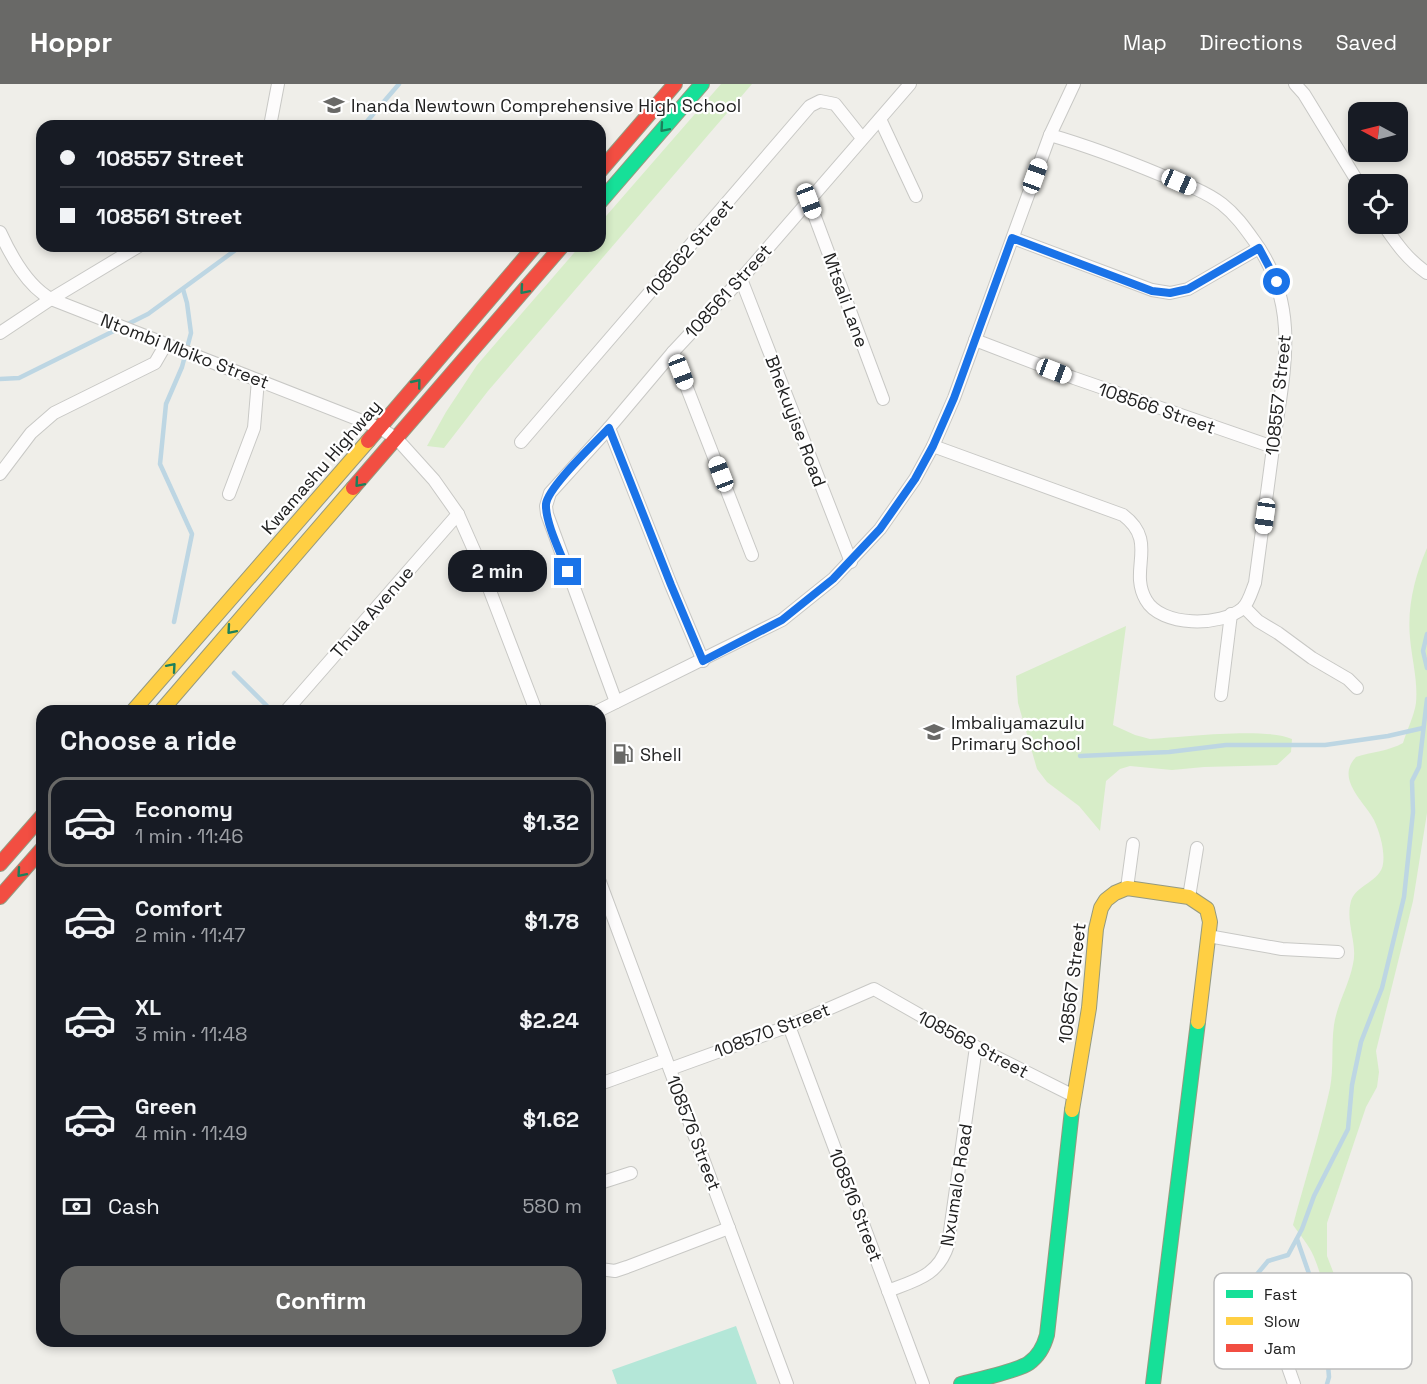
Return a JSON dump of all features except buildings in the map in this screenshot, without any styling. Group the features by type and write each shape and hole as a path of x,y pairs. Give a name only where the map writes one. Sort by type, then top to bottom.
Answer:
{"main road":[{"path":"606,164 675,84"},
{"path":"606,195 702,84"},
{"name":"Kwamashu Highway","path":"138,705 530,252"},
{"path":"166,705 557,252"},
{"path":"0,864 36,823"},
{"path":"0,897 36,856"},
{"path":"1127,888 1189,897 1207,909 1210,922 1153,1384"},
{"name":"108567 Street","path":"960,1384 1026,1365 1043,1349 1047,1335 1074,1096 1089,1008 1098,916 1106,900 1127,888"}],"street":[{"path":"271,120 278,84"},
{"name":"108561 Street","path":"616,702 552,528 546,506 550,493 673,352 741,279 910,84"},
{"path":"606,707 782,620 833,579 875,536 899,504 933,446 954,398 1050,135 1074,84"},
{"path":"1295,84 1304,94 1353,174"},
{"name":"108562 Street","path":"521,442 810,106 820,101 835,104 862,138"},
{"path":"880,118 916,196"},
{"name":"108557 Street","path":"1050,135 1103,151 1203,192 1221,203 1233,213 1259,248 1277,282 1286,324 1282,387 1256,583 1244,607"},
{"name":"Mtsali Lane","path":"809,201 883,399"},
{"name":"Ntombi Mbiko Street","path":"0,232 12,255 31,282 42,294 51,299 380,428 397,439"},
{"path":"1390,234 1411,261 1427,273"},
{"path":"1012,238 1152,291 1170,293 1188,289 1259,248"},
{"path":"0,333 129,252"},
{"name":"Bhekuyise Road","path":"741,279 850,562"},
{"name":"108566 Street","path":"975,340 1074,378 1273,447"},
{"path":"0,474 31,433 54,413 155,363 171,346"},
{"path":"673,352 752,555"},
{"path":"229,494 254,428 258,380"},
{"path":"609,428 703,661"},
{"path":"397,439 434,480 458,514 477,557 534,705"},
{"path":"933,446 1123,515 1139,530 1142,540 1140,576 1142,590 1145,599 1158,613 1173,619 1218,620 1244,607 1258,621 1312,658 1348,679 1357,688"},
{"name":"Thula Avenue","path":"291,705 458,514"},
{"path":"1221,695 1231,614"},
{"path":"1127,888 1133,844"},
{"path":"1189,897 1197,848"},
{"name":"108576 Street","path":"606,907 668,1065 787,1384"},
{"path":"1208,936 1282,949 1338,952"},
{"name":"108568 Street","path":"874,989 976,1047 1074,1096"},
{"name":"108570 Street","path":"606,1082 789,1026 874,989"},
{"name":"108516 Street","path":"789,1026 923,1384"},
{"name":"Nxumalo Road","path":"888,1291 929,1274 944,1258 948,1245 976,1047"},
{"path":"606,1182 631,1173"},
{"path":"606,1269 627,1267 729,1228"},
{"path":"1289,1369 1294,1384"}],"green space":[{"path":"721,84 752,84 488,391 444,448 427,446 477,365 575,252 606,252 606,216"},
{"path":"1427,548 1427,813 1413,901 1376,1051 1379,1072 1377,1087 1366,1107 1327,1223 1327,1256 1334,1273 1320,1273 1307,1244 1293,1225 1330,1088 1334,1025 1353,964 1354,948 1349,917 1351,901 1358,891 1378,875 1383,864 1380,836 1374,820 1353,790 1350,782 1350,765 1356,757 1386,750 1403,743 1412,718 1416,703 1416,678 1409,626 1411,603 1419,569"},
{"path":"1126,626 1113,725 1150,739 1244,733 1280,735 1292,739 1291,752 1277,765 1172,770 1130,766 1120,769 1106,781 1100,831 1079,806 1047,782 1037,769 1018,703 1016,676"},
{"path":"736,1326 757,1384 617,1384 612,1370"}],"waterway":[{"path":"368,120 399,84"},
{"path":"0,379 19,378 148,314 233,252"},
{"path":"174,622 192,534 160,464 166,404 182,367 191,333 183,289"},
{"path":"1427,634 1423,651 1427,668"},
{"path":"234,673 266,705"},
{"path":"1258,1273 1268,1261 1288,1255 1302,1229 1314,1196 1348,1129 1352,1085 1361,1042 1382,988 1404,897 1413,812 1412,781 1419,767 1427,699"},
{"path":"1080,756 1169,752 1226,745 1325,745 1388,736 1423,728"},
{"path":"1297,1239 1309,1273"},
{"path":"1327,1384 1328,1369"}],"traffic: fast":[{"path":"606,195 702,84"},
{"path":"1153,1384 1198,1022"},
{"path":"961,1384 1024,1366 1036,1357 1044,1343 1047,1335 1072,1110"}],"traffic: slow":[{"path":"138,705 368,441"},
{"path":"166,705 353,488"},
{"path":"1072,1110 1089,1008 1096,929 1101,908 1106,900 1115,893 1127,888 1189,897 1207,909 1210,922 1198,1022"}],"traffic: jam":[{"path":"606,164 675,84"},
{"path":"368,441 530,252"},
{"path":"353,488 557,252"},
{"path":"0,864 36,823"},
{"path":"0,897 36,856"}],"place":[{"name":"Inanda Newtown Comprehensive High School","path":"334,105"},
{"name":"Imbaliyamazulu Primary School","path":"934,732"},
{"name":"Shell","path":"623,754"}],"route":[{"path":"568,572 547,514 547,500 559,482 609,428 703,661 782,620 833,579 869,542 899,504 915,479 933,446 954,398 1012,238 1152,291 1170,293 1188,289 1259,248 1277,282"}]}
